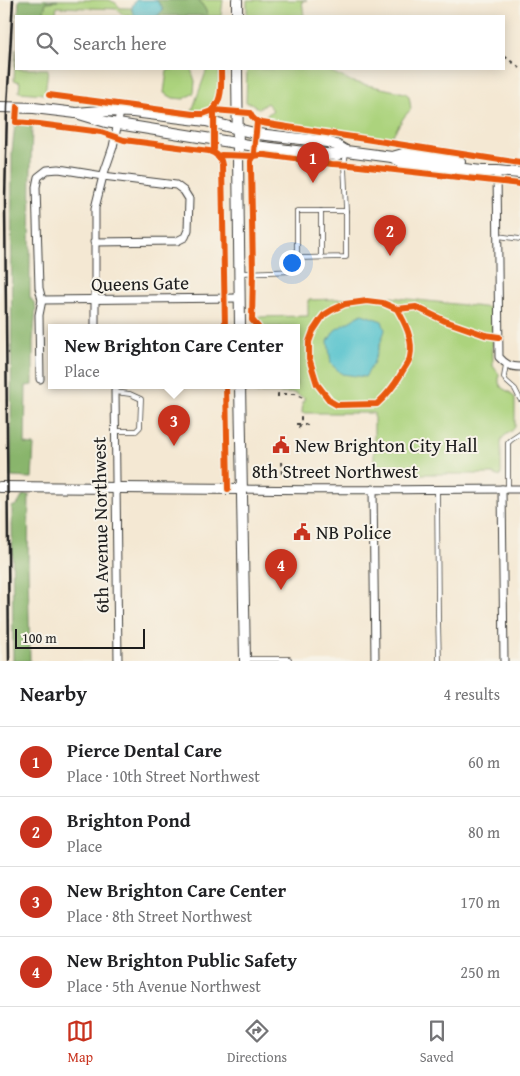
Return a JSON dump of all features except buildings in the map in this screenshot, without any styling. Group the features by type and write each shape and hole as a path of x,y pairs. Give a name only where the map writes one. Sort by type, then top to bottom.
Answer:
{"street":[{"path":"237,0 237,15"},
{"path":"237,70 240,324"},
{"path":"0,107 34,108 76,113 106,122 254,146 331,155 337,155 346,151"},
{"path":"76,113 101,111 133,112 206,121 258,134 327,142 346,151 392,157 402,162 482,171 520,173"},
{"path":"94,324 95,208 113,147 120,112"},
{"path":"40,379 39,315 42,300 39,288 36,187 38,177 47,170 59,169 176,185 181,187 189,199 188,230 185,236 177,241 94,242"},
{"path":"497,171 499,357 506,364 520,367"},
{"name":"Queens Gate","path":"42,300 239,298"},
{"path":"240,389 245,660"},
{"name":"6th Avenue Northwest","path":"115,391 118,661"},
{"name":"8th Street Northwest","path":"0,487 337,490 520,489"},
{"path":"373,489 375,661"},
{"path":"504,661 505,489"}],"lane":[{"path":"297,258 346,257 344,165 346,151"},
{"path":"239,272 297,271 296,211 346,211"},
{"path":"322,211 322,257"},
{"path":"498,236 520,239"},
{"path":"506,364 504,377 515,389 520,399"},
{"path":"115,391 130,394 141,399 140,427 136,431 115,431"},
{"path":"505,489 508,443 520,434"},
{"path":"437,489 439,661"},
{"path":"245,660 289,659"}],"path":[{"path":"505,57 520,68"},
{"path":"278,397 278,394 305,396 302,400 299,428"},
{"path":"296,424 309,426"},
{"path":"281,462 282,475"}],"green space":[{"path":"19,0 58,0 46,2 43,15 18,15"},
{"path":"109,0 116,3 120,8 131,8 135,15 123,15 117,9 57,7 55,15 43,15 46,2"},
{"path":"156,0 199,0 208,15 158,15 162,11 162,7"},
{"path":"199,0 223,0 221,15 208,15"},
{"path":"247,0 307,0 302,1 304,15 247,15"},
{"path":"15,64 15,70 48,70 45,94 19,92 20,82 14,80"},
{"path":"191,70 195,81 194,93 184,99 173,98 164,93 167,71"},
{"path":"207,70 219,70 217,100 214,105 202,111 192,111"},
{"path":"247,70 327,70 353,82 405,93 409,96 411,109 389,141 266,122 267,115 273,110 267,103 258,109 252,103 246,103"},
{"path":"15,124 32,125 30,297 36,309 33,341 33,385 26,386 25,444 34,445 32,478 11,477 12,151"},
{"path":"390,297 492,308 493,366 499,374 499,383 502,388 511,393 515,398 515,427 501,440 500,477 493,474 374,474 374,413 302,413 305,398 294,393 254,393 254,389 300,389 300,324 254,324 255,317 308,316 308,300"},
{"path":"23,495 29,495 30,661 13,661 12,507 18,504"}],"water":[{"path":"136,0 156,0 162,7 162,11 158,15 135,15 132,8"},
{"path":"362,314 382,321 385,330 373,364 365,377 342,374 331,364 328,341 335,330"}],"railway":[{"path":"9,661 5,201 7,107 13,0"}],"cycle path":[{"path":"213,152 214,108 220,95 221,70"},
{"path":"49,95 193,114 203,114 214,110 250,113 255,120 262,123 520,163"},
{"path":"17,107 16,122 101,132 124,140 209,151 218,156 222,165 225,324"},
{"path":"255,324 252,320 251,161 254,156 257,122"},
{"path":"218,157 221,155 265,155 520,184"},
{"path":"397,309 408,332 411,351 408,361 393,386 377,404 337,405 330,401 317,384 309,358 309,342 313,331 324,315 345,304 367,301 383,303 397,309 416,307 445,321 485,335 499,337"},
{"path":"226,389 228,489"}],"place":[{"name":"Pierce Dental Care","path":"313,183"},
{"name":"Brighton Pond","path":"390,256"},
{"name":"New Brighton City Hall","path":"281,445"},
{"name":"New Brighton Care Center","path":"174,446"},
{"name":"NB Police","path":"302,532"},
{"name":"New Brighton Public Safety","path":"281,590"}]}
